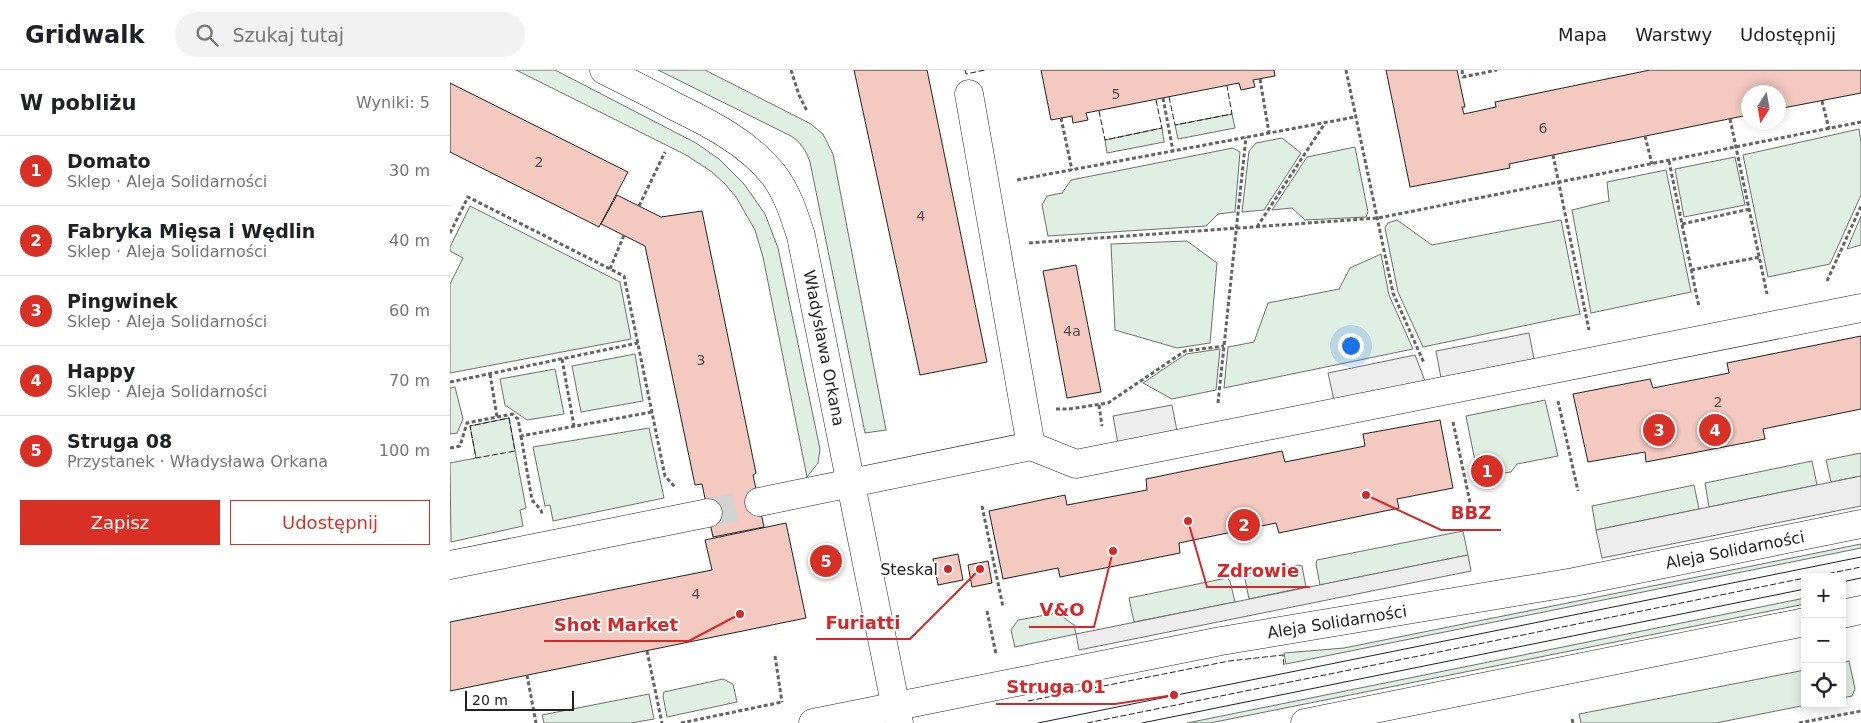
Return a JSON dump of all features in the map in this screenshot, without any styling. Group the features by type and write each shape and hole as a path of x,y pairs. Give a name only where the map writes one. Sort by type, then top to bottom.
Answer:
{"street":[{"name":"Władysława Orkana","path":"604,70 712,125 737,141 757,157 773,174 784,191 795,215 801,236 898,715"},
{"path":"970,94 1031,446"},
{"path":"759,502 1031,446 1076,464 1861,308"},
{"path":"450,565 708,512"},
{"name":"Aleja Solidarności","path":"813,723 898,715 1221,641 1574,582 1861,524"},
{"path":"1846,613 1861,610"},
{"path":"1305,723 1801,623"}],"path":[{"path":"791,70 799,95 807,111"},
{"path":"1346,70 1393,293 1427,371"},
{"path":"1462,70 1463,77 1497,70"},
{"path":"1260,79 1270,133"},
{"path":"1162,98 1173,151"},
{"path":"1822,100 1829,129"},
{"path":"986,186 1355,117"},
{"path":"1061,118 1072,170"},
{"path":"1730,119 1769,302"},
{"path":"1257,227 1325,122"},
{"path":"996,245 1378,218 1861,122"},
{"path":"1645,136 1652,164"},
{"path":"1214,438 1246,137"},
{"path":"639,206 665,152"},
{"path":"1553,155 1596,362"},
{"path":"1669,161 1700,315"},
{"path":"450,233 468,197 624,276 665,476 675,487"},
{"path":"1823,290 1861,206"},
{"path":"1682,224 1750,209"},
{"path":"610,269 624,236"},
{"path":"1691,270 1760,257"},
{"path":"450,382 638,343"},
{"path":"1054,409 1069,409 1108,403 1185,351 1224,346"},
{"path":"562,359 574,426"},
{"path":"1550,370 1578,491"},
{"path":"490,374 497,417"},
{"path":"521,436 652,412"},
{"path":"450,448 460,446 467,423 512,414 518,419 532,500 541,510 542,516"},
{"path":"1452,418 1472,512"},
{"path":"982,506 1003,608"},
{"path":"987,611 996,656"},
{"path":"647,651 662,723"},
{"path":"775,656 784,708"},
{"path":"527,675 536,723"},
{"path":"681,723 782,702"},
{"path":"1799,723 1861,711"}],"green space":[{"path":"516,70 555,70 696,143 719,159 744,184 765,214 778,248 820,449 818,463 807,477 763,257 755,230 736,197 712,172 686,155"},
{"path":"658,70 705,70 811,124 823,134 833,154 886,430 865,433 810,162 803,147 791,136"},
{"path":"1232,114 1235,128 1178,139 1175,125"},
{"path":"1162,128 1164,142 1107,153 1105,140"},
{"path":"1859,129 1861,142 1861,195 1830,264 1768,277 1743,155"},
{"path":"1282,138 1301,153 1264,210 1242,212 1249,151 1256,143"},
{"path":"1355,147 1368,212 1366,217 1305,220 1292,208 1272,210 1307,157"},
{"path":"1233,148 1240,152 1235,212 1218,214 1206,226 1048,236 1042,205 1047,196 1062,193 1071,180"},
{"path":"1735,157 1745,205 1684,217 1675,169"},
{"path":"1666,170 1691,292 1591,313 1572,210 1609,201 1607,182"},
{"path":"470,206 620,282 631,339 450,373 450,284 463,258 450,251 450,247"},
{"path":"1861,216 1861,245 1847,249"},
{"path":"1397,220 1432,245 1561,220 1580,314 1423,347 1398,292 1385,228 1388,223"},
{"path":"1187,241 1217,263 1210,343 1177,348 1115,330 1111,244"},
{"path":"1381,254 1389,295 1413,349 1224,388 1228,347 1254,342 1268,303 1339,289 1350,268"},
{"path":"1220,349 1216,390 1172,399 1143,383 1186,354"},
{"path":"635,354 643,401 581,412 572,366"},
{"path":"555,369 564,414 527,420 505,405 500,379"},
{"path":"455,387 463,419 457,433 450,434 450,388"},
{"path":"1545,400 1558,456 1517,464 1511,472 1504,473 1501,461 1476,466 1466,416"},
{"path":"509,418 526,508 520,510 523,526 451,542 450,463 476,458 470,426"},
{"path":"649,428 664,498 553,521 550,505 545,506 533,447"},
{"path":"1861,453 1861,476 1831,482 1826,460"},
{"path":"1812,461 1817,485 1709,507 1705,483"},
{"path":"1694,485 1699,509 1596,530 1592,506"},
{"path":"1463,531 1468,555 1320,585 1317,560"},
{"path":"1861,544 1861,548 1286,664 1284,653 1344,648"},
{"path":"1298,565 1302,566 1306,587 1249,599 1245,579 1247,574"},
{"path":"1227,578 1230,581 1235,602 1134,622 1129,598"},
{"path":"1801,599 1801,605 1210,723 1187,723"},
{"path":"1057,613 1074,625 1076,634 1015,647 1011,630 1018,620"},
{"path":"1849,661 1855,689 1852,696 1846,697 1846,663"},
{"path":"1801,671 1801,706 1716,723 1581,723 1579,714"},
{"path":"723,679 733,684 737,702 667,717 664,692"},
{"path":"649,694 654,719 631,723 544,723 542,715"}],"shaded area":[{"path":"1529,333 1534,359 1441,378 1436,351"},
{"path":"1415,355 1425,381 1334,400 1328,373"},
{"path":"1172,405 1177,431 1118,444 1113,416"},
{"path":"1861,476 1861,506 1602,558 1596,530"},
{"path":"1468,555 1471,571 1079,650 1076,634"}],"building":[{"path":"854,70 927,70 987,362 920,375"},
{"path":"1041,70 1274,70 1275,76 1253,80 1255,87 1241,90 1239,83 1086,113 1088,120 1073,123 1072,116 1051,120"},
{"path":"1386,70 1457,70 1465,107 1462,107 1464,114 1496,107 1495,102 1650,70 1861,70 1861,93 1786,107 1786,85 1741,85 1741,116 1509,164 1510,168 1410,187"},
{"path":"450,83 628,172 599,227 450,152"},
{"path":"617,195 661,217 702,211 756,473 753,475 764,527 713,537 702,484 695,485 645,246 601,224"},
{"path":"1076,265 1101,392 1067,398 1043,271"},
{"path":"1861,336 1861,409 1763,429 1765,439 1646,462 1645,452 1588,462 1573,394 1650,379 1653,388 1729,373 1727,363"},
{"path":"1440,420 1453,488 1397,499 1399,508 1279,533 1276,523 1179,543 1180,553 1060,577 1058,568 1003,579 989,511 1065,495 1067,505 1147,490 1146,479 1282,451 1285,462 1365,446 1363,434"},
{"path":"1491,462 1493,471 1501,478 1496,484 1493,482 1484,484 1482,487 1474,482 1478,475 1476,466"},
{"path":"786,523 806,618 450,691 450,622 712,570 705,540"},
{"name":"Steskal","path":"958,554 963,580 938,585 933,559"},
{"path":"988,561 992,583 972,587 968,565"}],"tunnel":[{"path":"708,513 759,502"}],"tram line":[{"path":"1038,723 1861,557"},
{"path":"1846,581 1861,578"},
{"path":"1142,723 1801,590"}],"fence":[{"path":"965,70 966,74 985,70"},
{"path":"1169,97 1175,125 1232,114 1227,86"},
{"path":"1099,111 1105,140 1162,128 1156,100"},
{"path":"509,418 515,451 476,458 470,426 509,418"},
{"path":"1832,573 1861,567"},
{"path":"1087,723 1801,579"},
{"path":"1028,701 1229,661 1283,655 1284,665"}],"place":[{"name":"Pingwinek","path":"1659,430"},
{"name":"Happy","path":"1715,430"},
{"name":"Domato","path":"1487,471"},
{"name":"BBZ","path":"1366,495"},
{"name":"Zdrowie","path":"1188,521"},
{"name":"Fabryka Mięsa i Wędlin","path":"1244,525"},
{"name":"V&O","path":"1113,551"},
{"name":"Struga 08","path":"826,561"},
{"name":"Steskal","path":"948,569"},
{"name":"Furiatti","path":"980,569"},
{"name":"Shot Market","path":"740,614"},
{"name":"Struga 01","path":"1174,695"}]}
